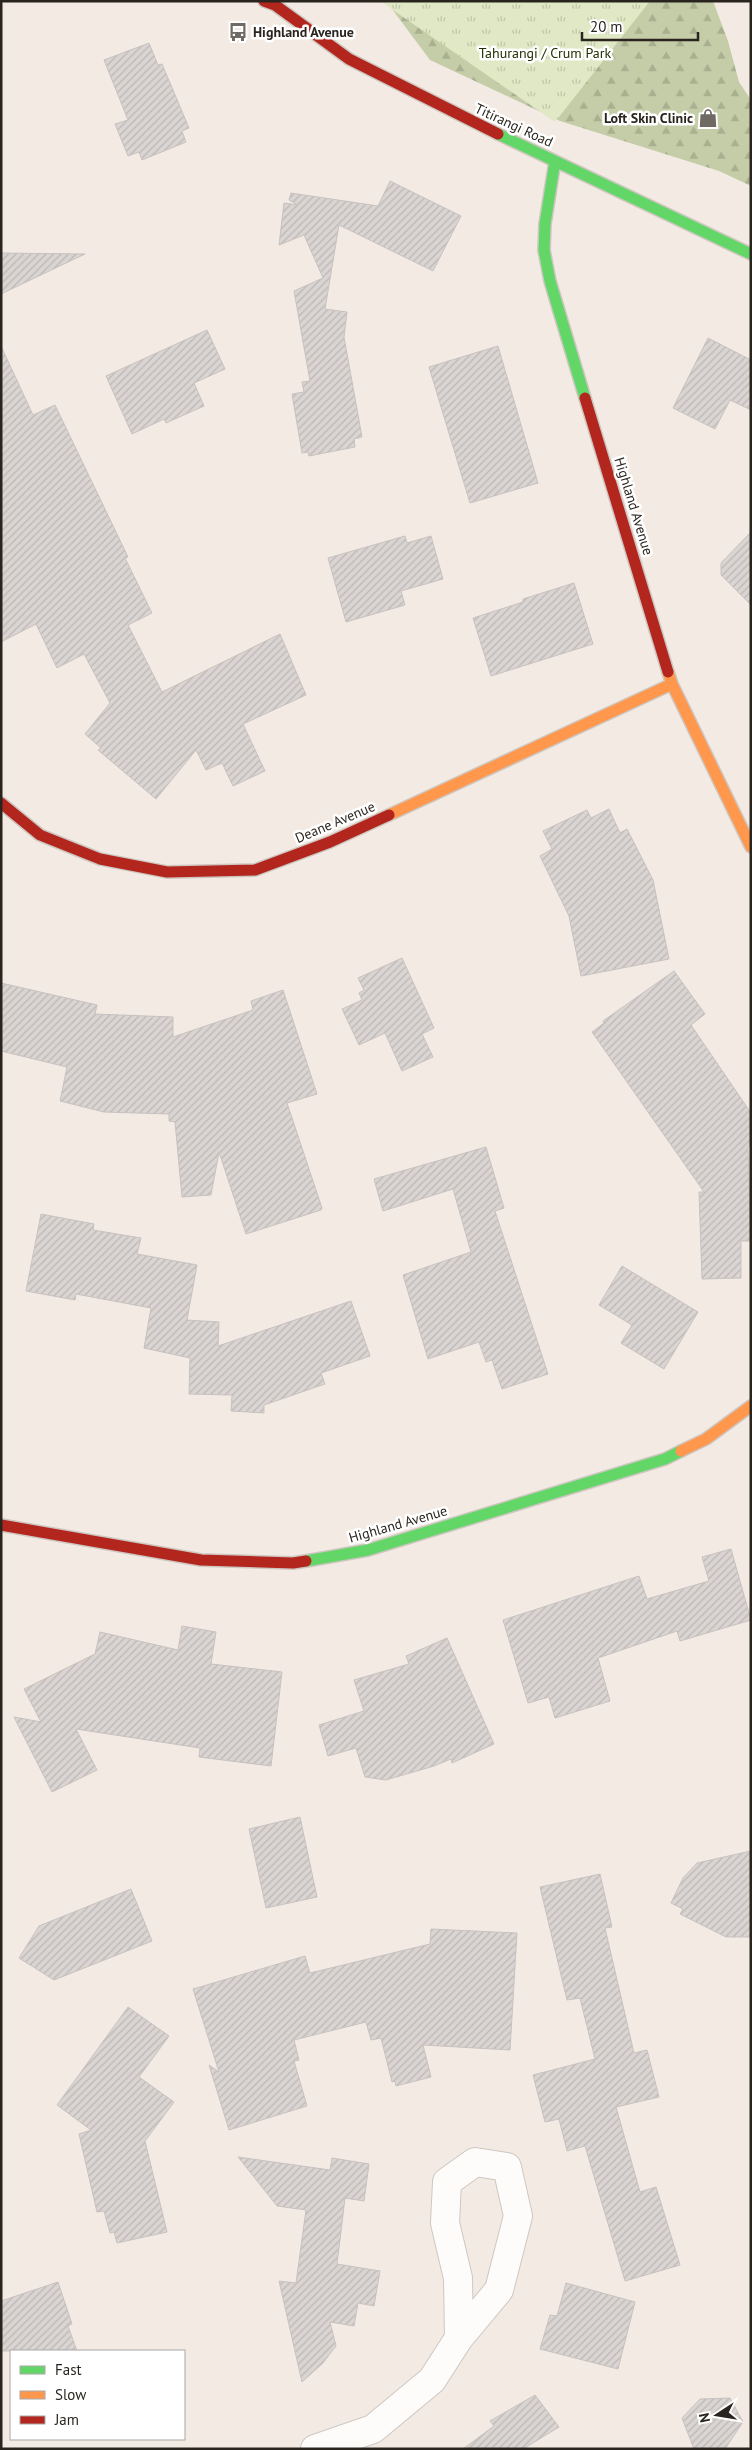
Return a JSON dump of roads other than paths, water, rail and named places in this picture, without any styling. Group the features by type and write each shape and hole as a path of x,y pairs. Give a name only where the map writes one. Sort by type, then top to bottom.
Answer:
{"street":[{"name":"Titirangi Road","path":"270,2 349,59 455,114 751,254"},
{"name":"Highland Avenue","path":"556,161 545,224 544,250 550,282 672,684 751,847"},
{"name":"Deane Avenue","path":"1,804 40,835 100,860 167,872 255,870 330,842 672,684"},
{"name":"Highland Avenue","path":"1,1525 200,1560 292,1563 368,1550 664,1459 706,1440 751,1406"},
{"path":"315,2449 373,2429 432,2380 459,2338 499,2290 518,2216 507,2167 475,2162 447,2182 446,2223 458,2278 459,2338"}],"place":[{"name":"Highland Avenue","path":"238,32"},
{"name":"Loft Skin Clinic","path":"708,118"}],"park label":[{"name":"Tahurangi / Crum Park","path":"545,53"}]}
